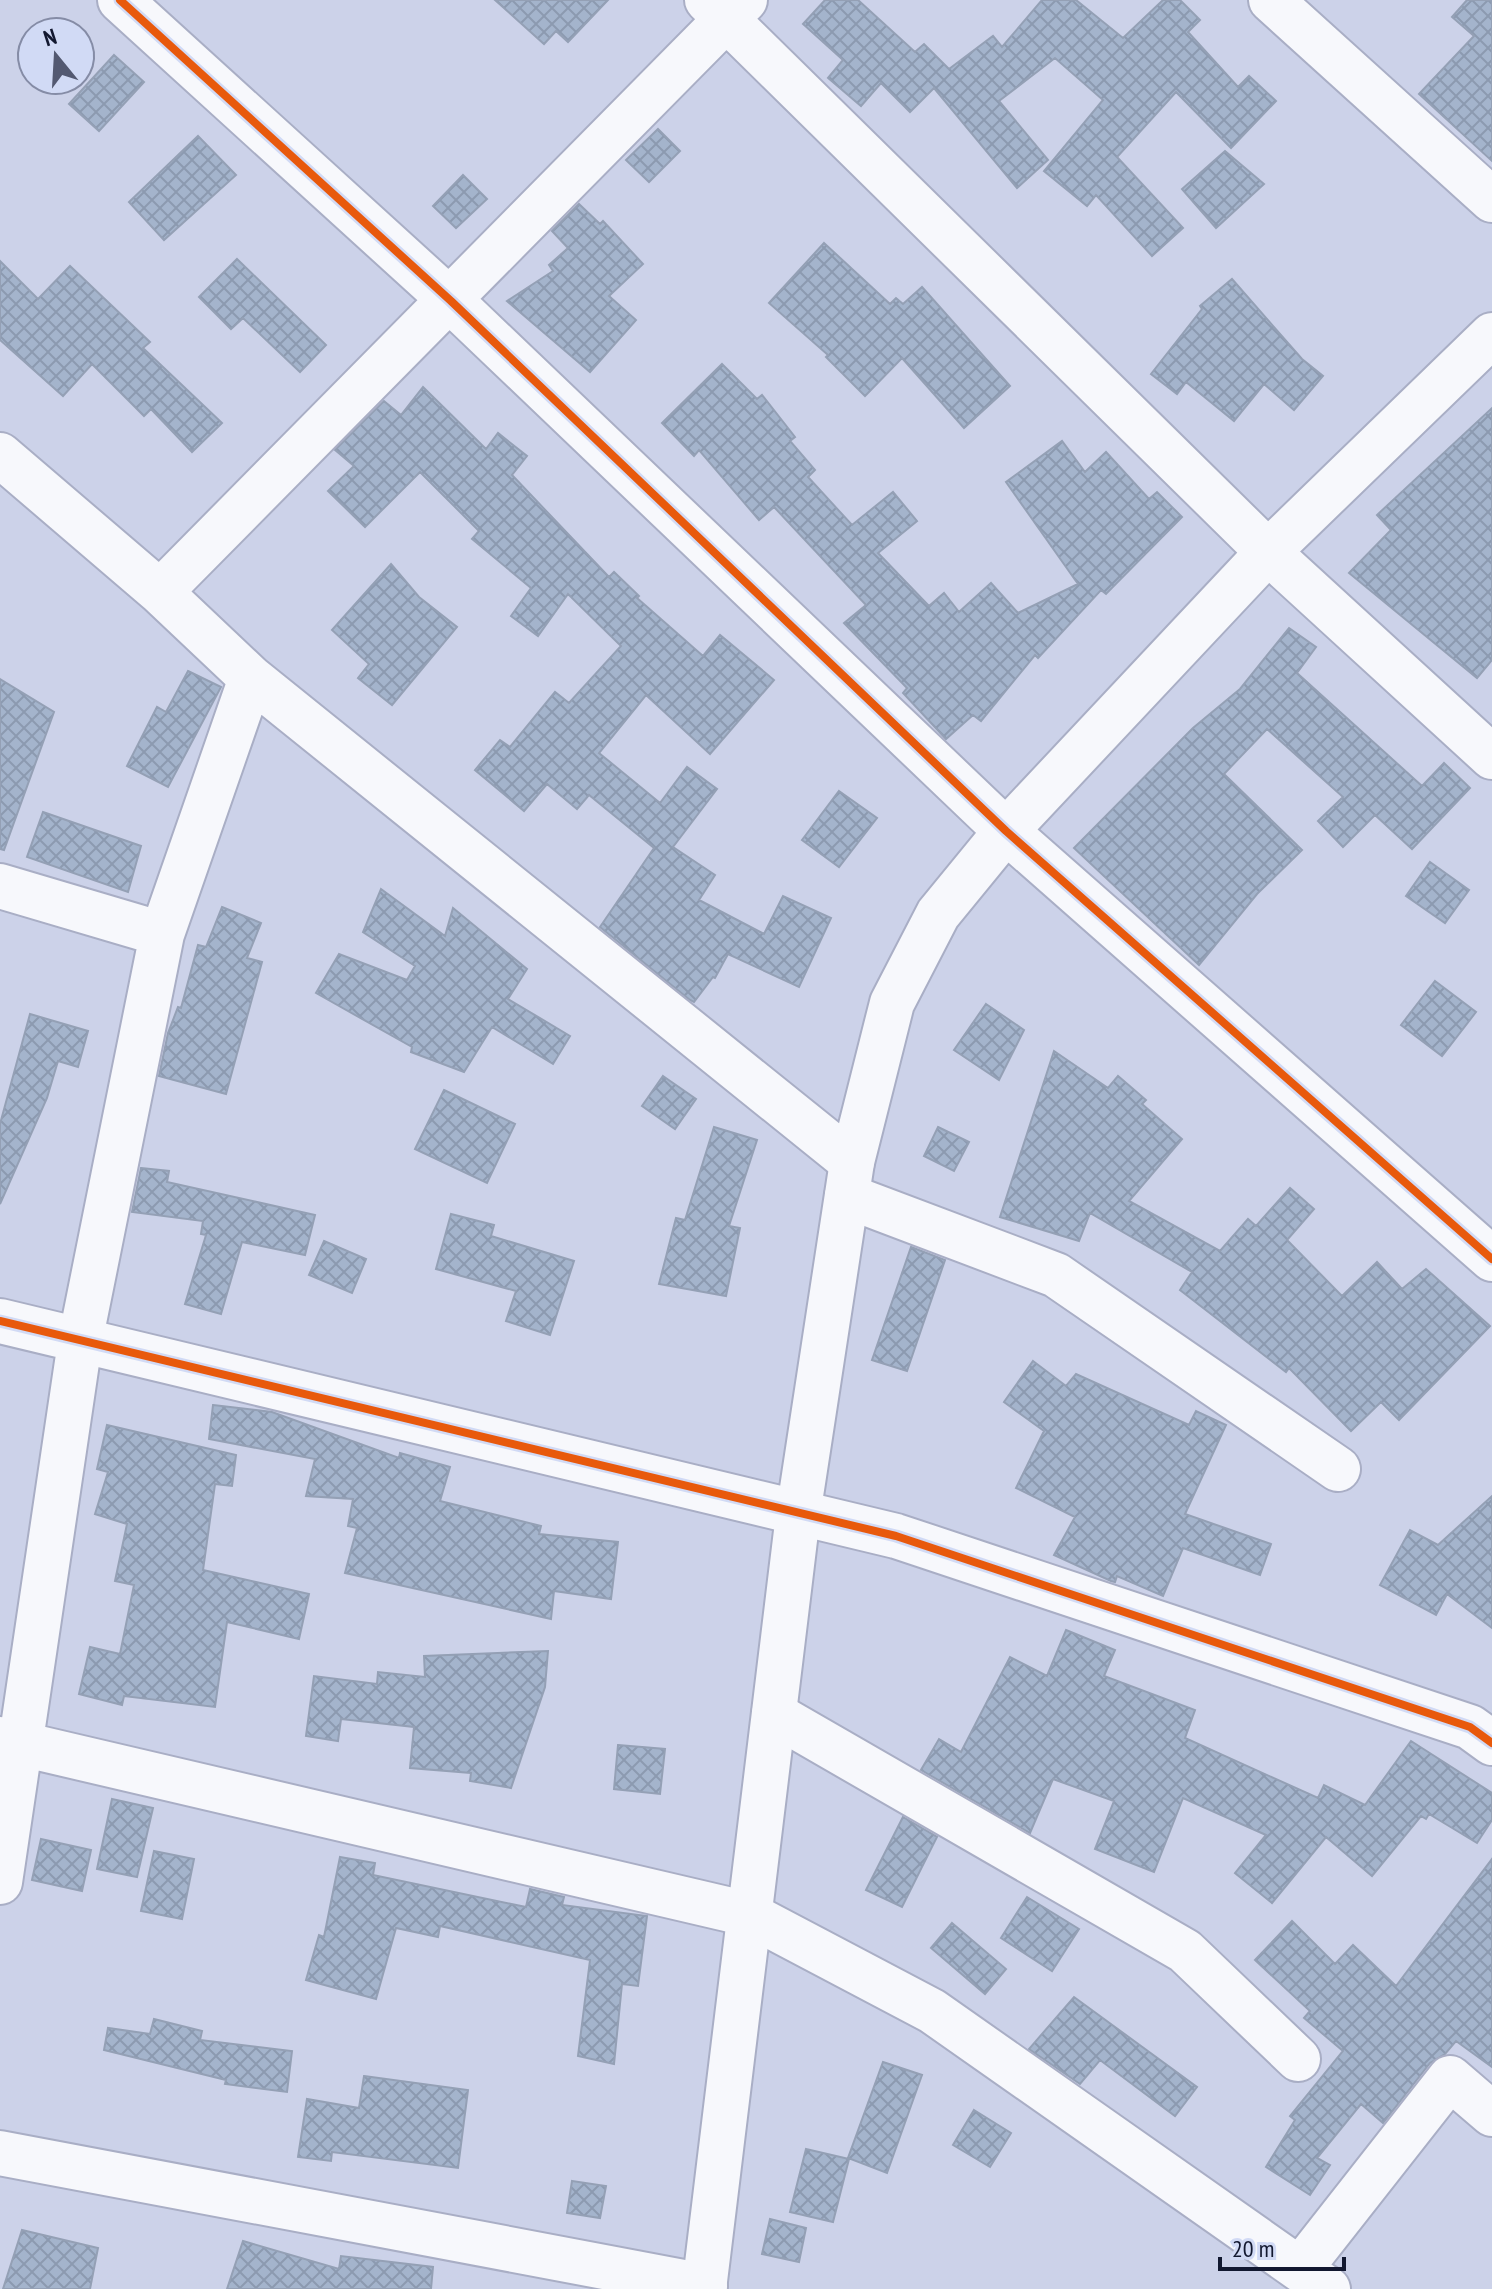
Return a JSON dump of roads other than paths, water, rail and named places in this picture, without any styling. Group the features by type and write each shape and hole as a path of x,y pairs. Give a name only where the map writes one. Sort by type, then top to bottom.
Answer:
{"main road":[{"path":"120,0 451,301 1006,831 1492,1259"},
{"path":"1271,0 1492,200"},
{"path":"160,592 451,301 726,6 1268,552 1492,757"},
{"path":"0,2153 704,2288 798,1515 849,1179 892,1003 938,914 1006,831 1268,552 1492,335"},
{"path":"0,455 160,592 251,678 849,1179 1056,1275 1338,1469"},
{"path":"0,1882 11,1742 80,1342 162,934 251,678"},
{"path":"0,886 162,934"},
{"path":"0,1321 798,1515 896,1536 1470,1727 1492,1743"},
{"path":"774,1714 1185,1951 1298,2059"},
{"path":"11,1742 748,1914 932,2011 1314,2279 1450,2078 1492,2114"}]}
